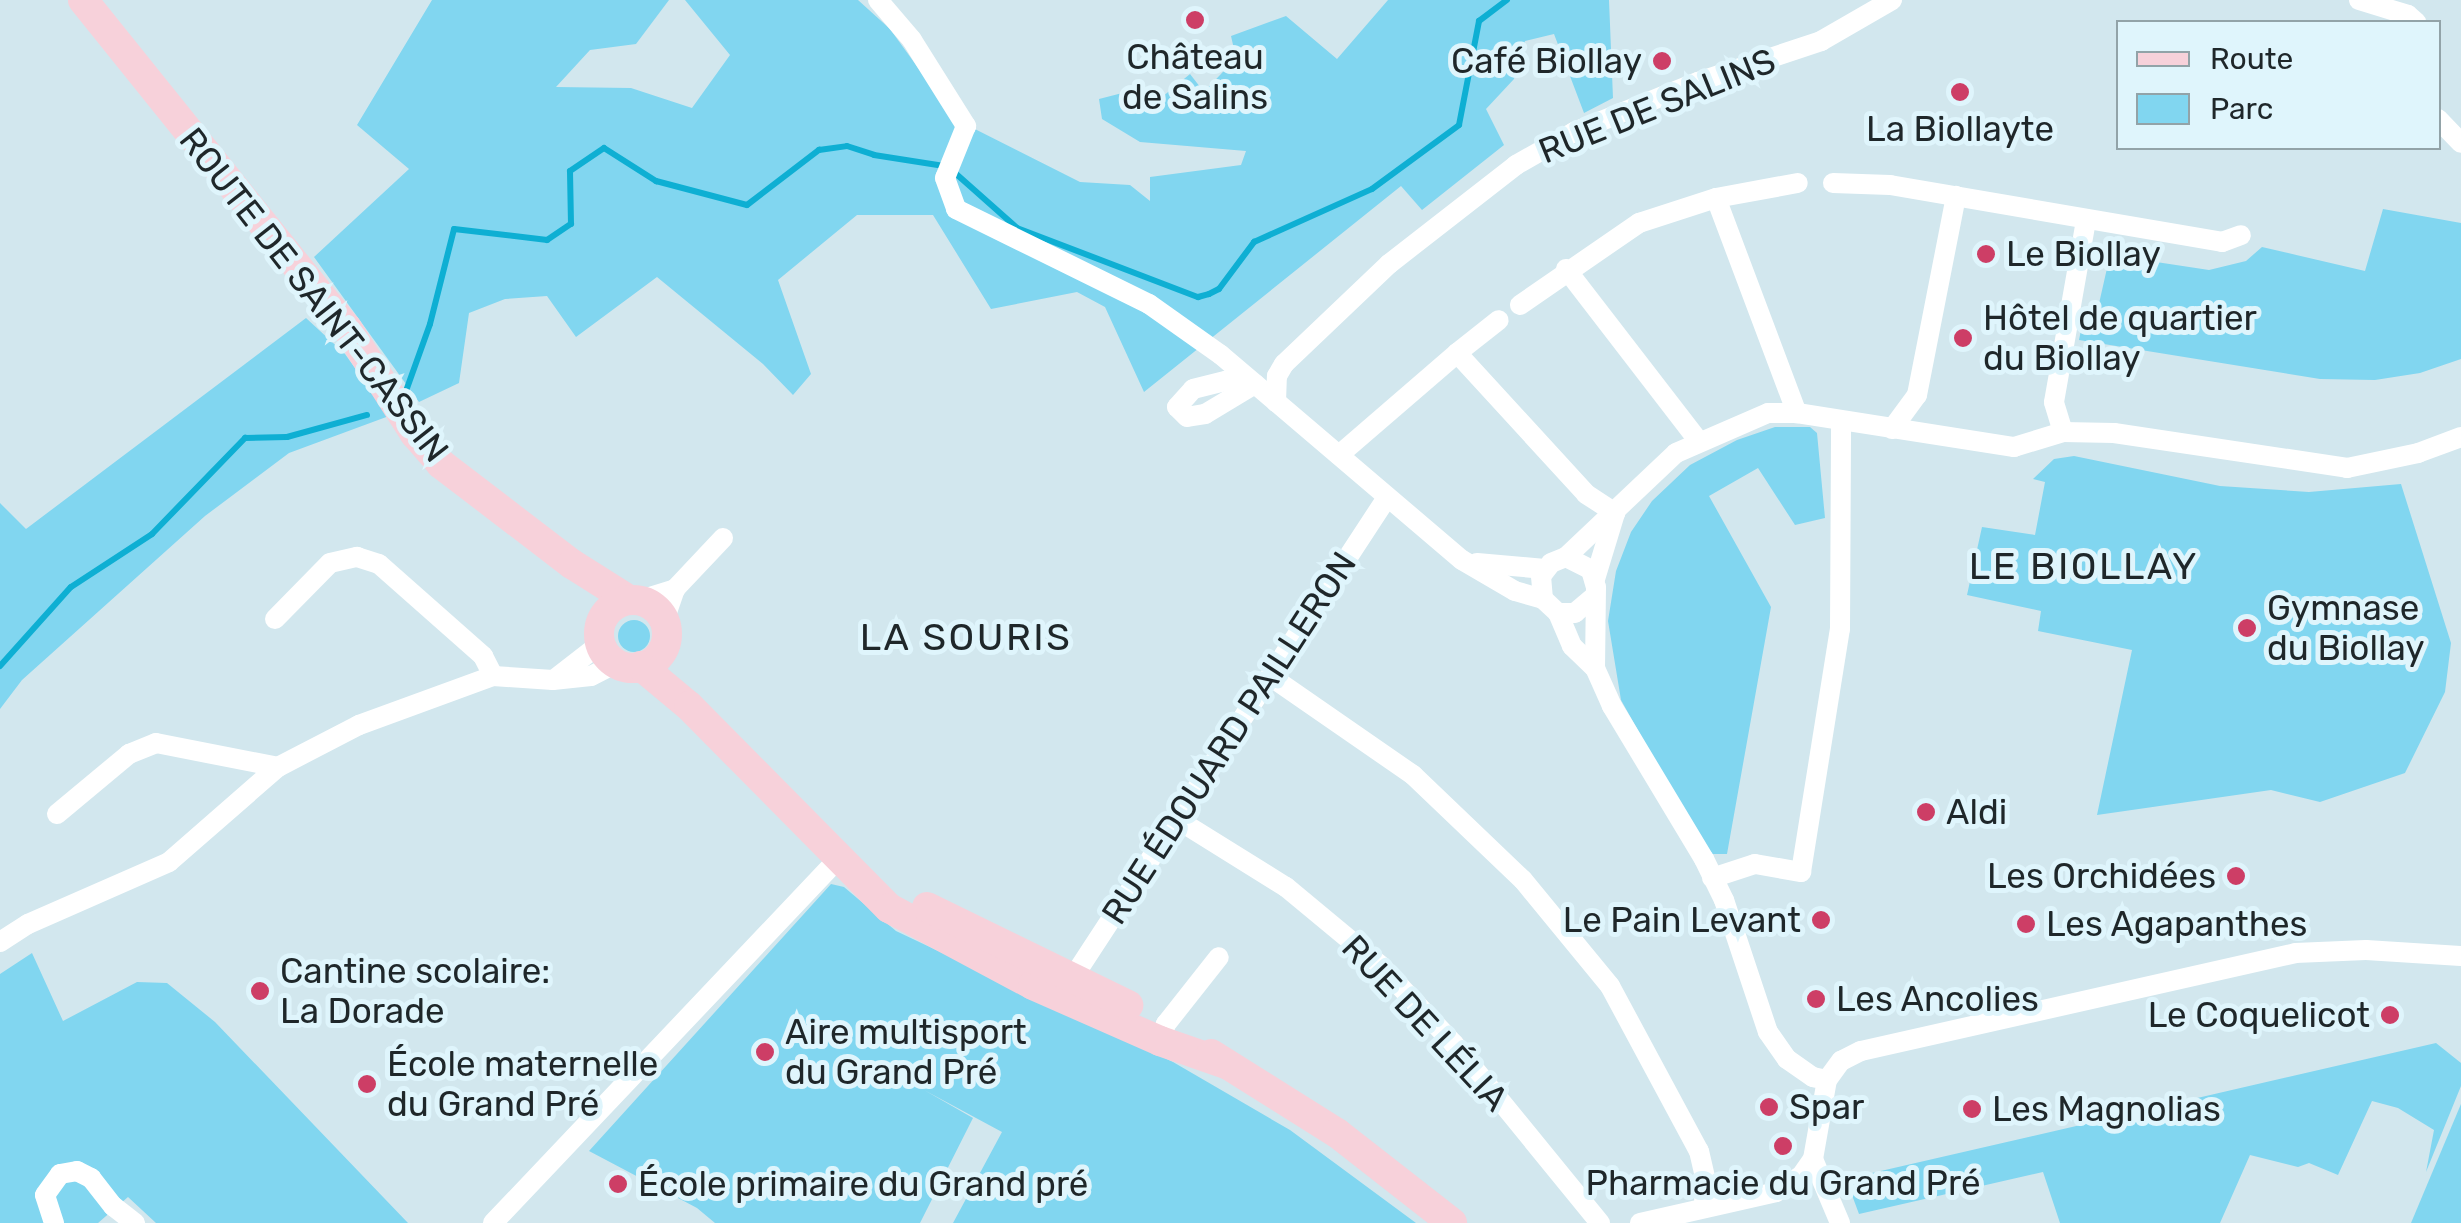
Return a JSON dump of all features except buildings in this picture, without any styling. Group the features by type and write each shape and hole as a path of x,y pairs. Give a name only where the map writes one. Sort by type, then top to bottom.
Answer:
{"street":[{"path":"878,0 912,40 966,126 949,165 956,209 1064,258 1149,304 1255,384 1462,560 1515,591 1576,614 1595,587"},
{"name":"RUE DE SALINS","path":"1276,402 1277,376 1284,364 1389,264 1516,166 1592,125 1698,82 1821,41 1892,0"},
{"path":"2358,0 2408,14 2414,20"},
{"name":"ROUTE DE SAINT-CASSIN","path":"95,4 189,136 346,328 415,434 441,464 572,564 622,632 689,706 840,858 873,886 890,908 963,949 1163,1032"},
{"path":"2441,122 2461,143"},
{"path":"1520,304 1566,269 1639,223 1716,198 1798,183"},
{"path":"1833,184 1890,185 2222,242 2242,235"},
{"path":"1892,429 1918,395 1956,196"},
{"path":"1716,198 1797,413"},
{"path":"2063,432 2054,402 2086,221"},
{"path":"1566,269 1698,442"},
{"path":"1339,455 1499,320"},
{"path":"1457,353 1586,494 1615,513"},
{"path":"1462,560 1545,569 1566,558 1676,454 1768,413 1797,413 2014,447 2063,432 2114,432 2346,468 2418,453 2461,437"},
{"path":"1712,878 1755,864 1801,872 1840,629 1841,422"},
{"name":"RUE ÉDOUARD PAILLERON","path":"1072,978 1386,498"},
{"path":"1595,668 1595,587 1615,513"},
{"path":"622,632 675,589 723,538"},
{"path":"274,619 330,563 357,557 379,564 483,656 493,676"},
{"path":"1566,558 1584,563 1595,587"},
{"path":"1545,569 1540,584 1550,606 1572,646 1595,668 1612,706 1724,900 1768,1032 1787,1059 1812,1076 1828,1080"},
{"path":"622,632 654,660 675,589"},
{"path":"0,942 28,924 169,862 278,767 359,725 493,676 554,680 657,610 665,633"},
{"name":"ROUTE DE SAINT-CASSIN","path":"665,633 689,706"},
{"path":"1270,676 1413,775 1523,880 1610,986 1700,1151 1705,1178 1704,1208"},
{"path":"57,814 129,754 156,743 278,767"},
{"name":"RUE DE LÉLIA","path":"1175,818 1286,887 1380,965 1454,1044 1600,1223"},
{"path":"493,1223 840,858"},
{"name":"ROUTE DE SAINT-CASSIN","path":"873,886 898,894 1072,978 1226,1064 1337,1133 1452,1223"},
{"name":"ROUTE DE SAINT-CASSIN","path":"963,949 981,948 1067,988 1072,978"},
{"path":"1640,1223 1776,1192 1802,1176 1813,1159 1828,1080 1842,1061 1862,1052 2295,953 2366,950 2461,956"},
{"path":"1163,1032 1220,957"},
{"path":"1813,1159 1840,1223"},
{"path":"54,1223 45,1195 60,1174 76,1171 91,1178 134,1223"}],"green space":[{"path":"432,0 669,0 636,44 590,50 556,87 631,88 692,108 730,55 685,0 858,0 890,29 955,119 1080,182 1130,185 1150,201 1150,177 1241,165 1246,151 1140,142 1102,119 1099,99 1134,90 1156,102 1190,74 1204,92 1236,58 1231,36 1286,16 1337,59 1388,0 1609,0 1613,98 1584,113 1554,34 1525,41 1514,79 1486,109 1504,145 1422,210 1401,186 1144,392 1105,307 1077,292 991,309 933,215 857,215 778,280 811,374 793,395 763,364 657,277 576,337 547,296 505,299 469,313 459,383 419,402 314,257 409,169 357,125"},
{"path":"2383,209 2461,223 2461,359 2420,373 2375,380 2320,379 2079,340 2084,315 2098,308 2110,255 2209,270 2246,261 2262,247 2365,271"},
{"path":"306,318 345,354 389,416 289,453 205,516 22,680 0,709 0,503 26,529"},
{"path":"1775,427 1810,427 1817,433 1825,518 1795,525 1758,468 1709,496 1771,607 1727,854 1707,854 1621,700 1608,621 1616,571 1631,532 1652,501 1690,465 1737,440"},
{"path":"2074,456 2220,486 2309,492 2401,484 2451,643 2445,692 2405,773 2320,802 2271,790 2097,815 2132,650 2038,631 2041,611 1967,595 1982,527 2035,535 2045,482 2033,479 2054,459"},
{"path":"634,620 645,625 650,636 645,647 634,652 623,647 618,636 623,625"},
{"path":"831,884 844,887 896,931 1173,1062 1290,1130 1416,1223 953,1223 1002,1132 924,1090 973,1118 920,1223 715,1223 697,1208 589,1151"},
{"path":"32,953 63,1021 137,982 167,983 215,1022 408,1223 156,1223 128,1197 98,1223 0,1223 0,974"},
{"path":"2436,1043 2461,1063 2461,1086 2426,1172 2434,1130 2398,1108 2372,1101 2338,1175 2309,1163 2298,1167 2250,1155 2220,1223 2060,1223 2043,1172 1859,1214 1846,1179"},
{"path":"2461,1104 2461,1223 2411,1223"}],"waterway":[{"path":"954,172 1017,228 1198,297 1209,294 1219,289 1254,242 1372,189 1459,125 1479,21 1507,0"},
{"path":"406,391 430,324 454,229 547,240 571,224 570,171 604,148 656,181 747,205 819,150 847,146 874,155 944,166"},
{"path":"0,666 71,587 152,534 245,438 287,437 367,415"}],"place":[{"name":"Château de Salins","path":"1195,20"},
{"name":"Café Biollay","path":"1662,61"},
{"name":"La Biollayte","path":"1960,92"},
{"name":"Le Biollay","path":"1986,254"},
{"name":"Hôtel de quartier du Biollay","path":"1963,338"},
{"name":"Gymnase du Biollay","path":"2247,628"},
{"name":"Aldi","path":"1926,812"},
{"name":"Les Orchidées","path":"2236,876"},
{"name":"Le Pain Levant","path":"1821,920"},
{"name":"Les Agapanthes","path":"2026,924"},
{"name":"Cantine scolaire: La Dorade","path":"260,991"},
{"name":"Les Ancolies","path":"1816,999"},
{"name":"Le Coquelicot","path":"2390,1015"},
{"name":"Aire multisport du Grand Pré","path":"765,1052"},
{"name":"École maternelle du Grand Pré","path":"367,1084"},
{"name":"Spar","path":"1769,1107"},
{"name":"Les Magnolias","path":"1972,1109"},
{"name":"Pharmacie du Grand Pré","path":"1783,1146"},
{"name":"École primaire du Grand pré","path":"618,1184"}],"district":[{"name":"LE BIOLLAY","path":"2084,567"},
{"name":"LA SOURIS","path":"966,638"}]}
